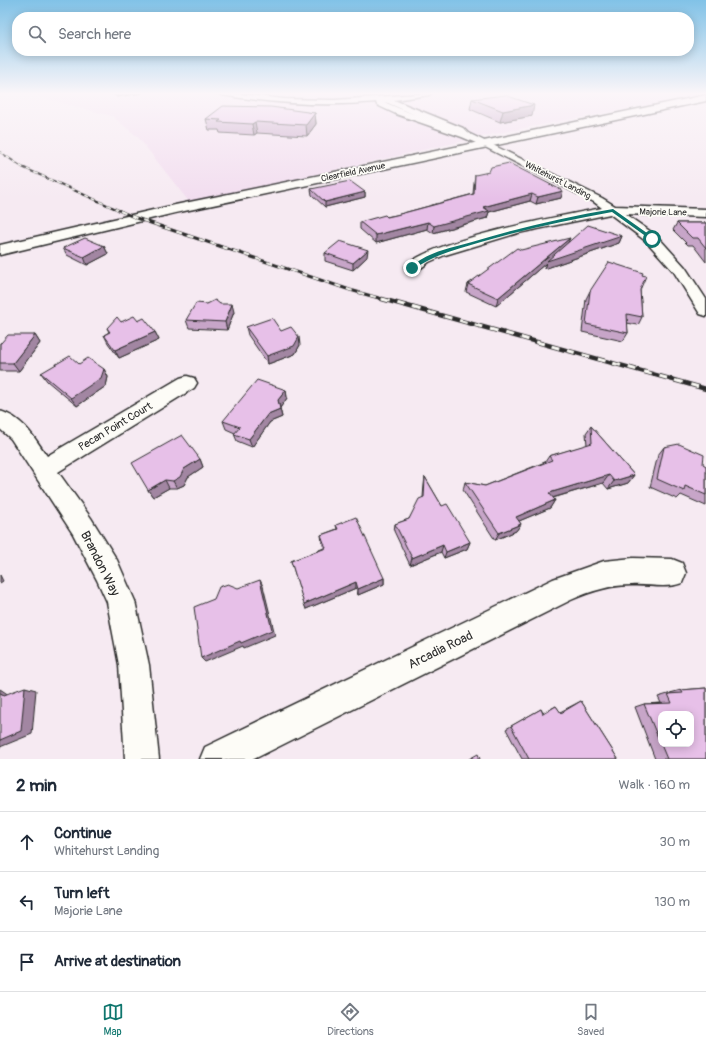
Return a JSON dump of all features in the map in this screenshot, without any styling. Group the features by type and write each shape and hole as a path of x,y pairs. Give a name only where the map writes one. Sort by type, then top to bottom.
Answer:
{"street":[{"name":"Whitehurst Landing","path":"456,128 466,135 569,184 613,210 652,239 680,270 706,311"},
{"name":"Clearfield Avenue","path":"0,250 161,212 561,128"},
{"name":"Majorie Lane","path":"412,268 424,259 440,252 515,230 613,210 706,213"},
{"name":"Pecan Point Court","path":"44,469 187,383"},
{"name":"Brandon Way","path":"0,419 13,426 19,433 82,526 107,570 121,601 134,665 142,759"},
{"name":"Arcadia Road","path":"217,759 563,589 596,576 615,573 650,571 672,573"}],"shaded area":[{"path":"127,128 522,128 190,203 138,137"}],"building":[{"path":"509,163 563,191 538,197 532,194 483,207 489,211 434,226 428,222 376,235 360,222 385,215 387,217 396,215 474,194 475,175 489,172 491,167"},
{"path":"350,181 365,192 325,202 311,189"},
{"path":"677,223 706,223 706,248 698,238 692,238"},
{"path":"588,225 622,236 547,261"},
{"path":"85,238 104,246 84,257 63,248"},
{"path":"570,238 498,298 468,284 517,248 521,250"},
{"path":"340,241 368,250 353,263 325,253"},
{"path":"609,262 643,273 642,275 646,276 640,290 642,317 627,314 628,333 586,324 590,291"},
{"path":"215,300 220,304 232,304 225,322 186,320 196,303 207,304"},
{"path":"134,316 138,321 144,318 155,332 115,350 104,335 110,332 107,328 117,317 121,322"},
{"path":"272,318 281,331 291,327 299,337 294,346 267,356 246,327"},
{"path":"8,335 35,335 13,363 0,363 0,343"},
{"path":"70,356 79,364 88,358 104,369 101,378 71,398 41,373"},
{"path":"257,380 286,390 278,400 280,409 268,414 249,439 234,434 240,427 223,421"},
{"path":"591,426 634,475 614,481 609,475 549,493 555,500 516,517 521,524 499,533 465,482 485,486 552,460 549,456 592,443"},
{"path":"182,435 200,459 184,469 180,477 173,481 165,480 148,490 132,463"},
{"path":"679,444 704,455 703,464 706,466 706,495 685,486 684,491 657,479 664,447"},
{"path":"425,477 442,506 447,504 470,542 446,552 443,545 412,558 395,524 409,519 419,499 424,497"},
{"path":"356,517 384,578 358,589 356,582 304,604 291,561 326,548 321,535 338,529 336,525"},
{"path":"260,580 272,630 241,643 240,641 201,658 194,607 214,599 219,587 228,584 238,588"},
{"path":"25,687 21,731 0,740 0,693 4,695"},
{"path":"706,688 706,759 667,759 662,747 694,747 694,711 658,711 658,737 644,704 672,703 668,694 683,693 681,690"},
{"path":"581,701 618,759 529,759 511,726 541,709 543,714 556,706 561,713"},
{"path":"478,754 480,759 469,759"}],"railway":[{"path":"0,152 22,167 123,212"},
{"path":"120,211 136,218 350,290 386,300"},
{"path":"382,299 706,389"}],"route":[{"path":"412,268 424,259 440,252 515,230 613,210 652,239"}]}
